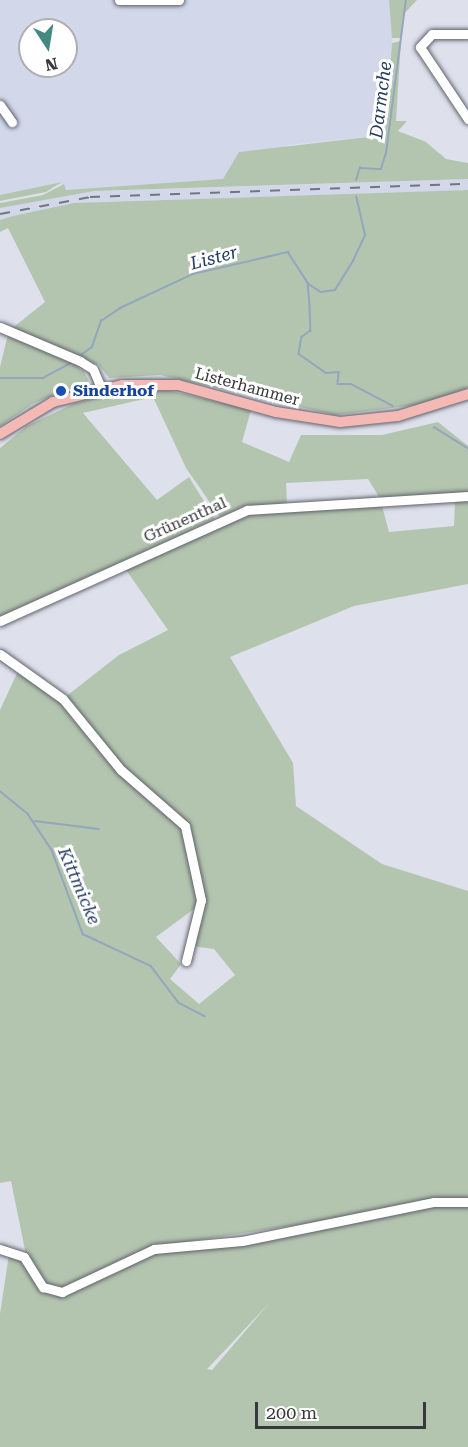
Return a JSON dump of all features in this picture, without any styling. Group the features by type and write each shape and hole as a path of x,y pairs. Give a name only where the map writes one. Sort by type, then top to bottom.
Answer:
{"main road":[{"name":"Listerhammer","path":"0,434 53,402 101,388 178,385 276,412 340,422 398,416 464,395"}],"street":[{"path":"119,0 178,0"},
{"path":"468,34 432,34 420,47 468,119"},
{"path":"0,105 12,122"},
{"path":"0,327 80,361 93,369 101,388"},
{"name":"Grünenthal","path":"0,621 247,510 468,496"},
{"path":"0,654 63,699 122,770 185,826 201,900 186,961"},
{"path":"0,1249 24,1257 43,1287 62,1292 154,1249 242,1241 434,1202 468,1202"}],"shaded area":[{"path":"0,0 389,0 394,15 385,135 288,145 224,179 186,185 66,190 63,184 0,196"},
{"path":"468,179 468,190 99,202 0,220 0,208 70,192"}],"green space":[{"path":"389,0 417,0 403,15 401,38 392,38"},
{"path":"401,41 396,121 407,121 398,131 426,142 446,159 468,163 468,179 94,191 0,208 0,203 43,195 64,184 66,190 223,179 239,152 385,135 392,43"},
{"path":"62,182 46,192 0,201 0,195"},
{"path":"468,190 468,388 416,405 335,415 160,375 109,378 99,365 10,330 45,302 8,228 0,232 0,220 13,216 74,203"},
{"path":"8,334 77,363 89,381 34,403 0,426 0,367"},
{"path":"129,391 171,391 251,410 242,442 289,462 301,435 382,435 438,422 468,446 468,494 381,500 368,479 286,483 287,503 248,507 220,517 186,468 153,397 83,413 157,500 189,477 215,519 0,619 0,448 27,426 75,403"},
{"path":"468,499 468,584 354,606 230,657 293,763 296,806 382,864 468,891 468,1199 152,1247 66,1289 50,1289 26,1255 11,1181 0,1183 0,710 19,669 62,700 120,771 182,827 198,906 156,937 181,964 170,979 199,1004 235,975 214,949 191,946 202,900 185,823 123,768 64,698 119,655 168,630 124,567 247,513 381,502 389,532 454,526 455,500"},
{"path":"445,1203 468,1204 468,1447 0,1447 0,1314 9,1254 25,1259 39,1285 61,1294 144,1254","holes":["270,1302 212,1370 207,1369"]}],"waterway":[{"name":"Darmche","path":"356,180 360,168 381,169 386,153 406,0"},
{"name":"Darmche","path":"309,284 321,292 335,290 353,261 365,235 356,197"},
{"name":"Lister","path":"81,355 92,347 101,321 120,308 193,274 288,252 308,283 311,331 302,337 299,354 326,373 339,372 338,384 351,384 393,406"},
{"name":"Lister","path":"0,378 43,378 71,363"},
{"name":"Lister","path":"434,427 468,448"},
{"name":"Kittmicke","path":"0,791 28,814 52,850 83,934 151,966 179,1003 205,1016"},
{"path":"35,821 98,829"}],"railway":[{"path":"0,214 90,197 468,184"}],"place":[{"name":"Sinderhof","path":"61,391"}]}
